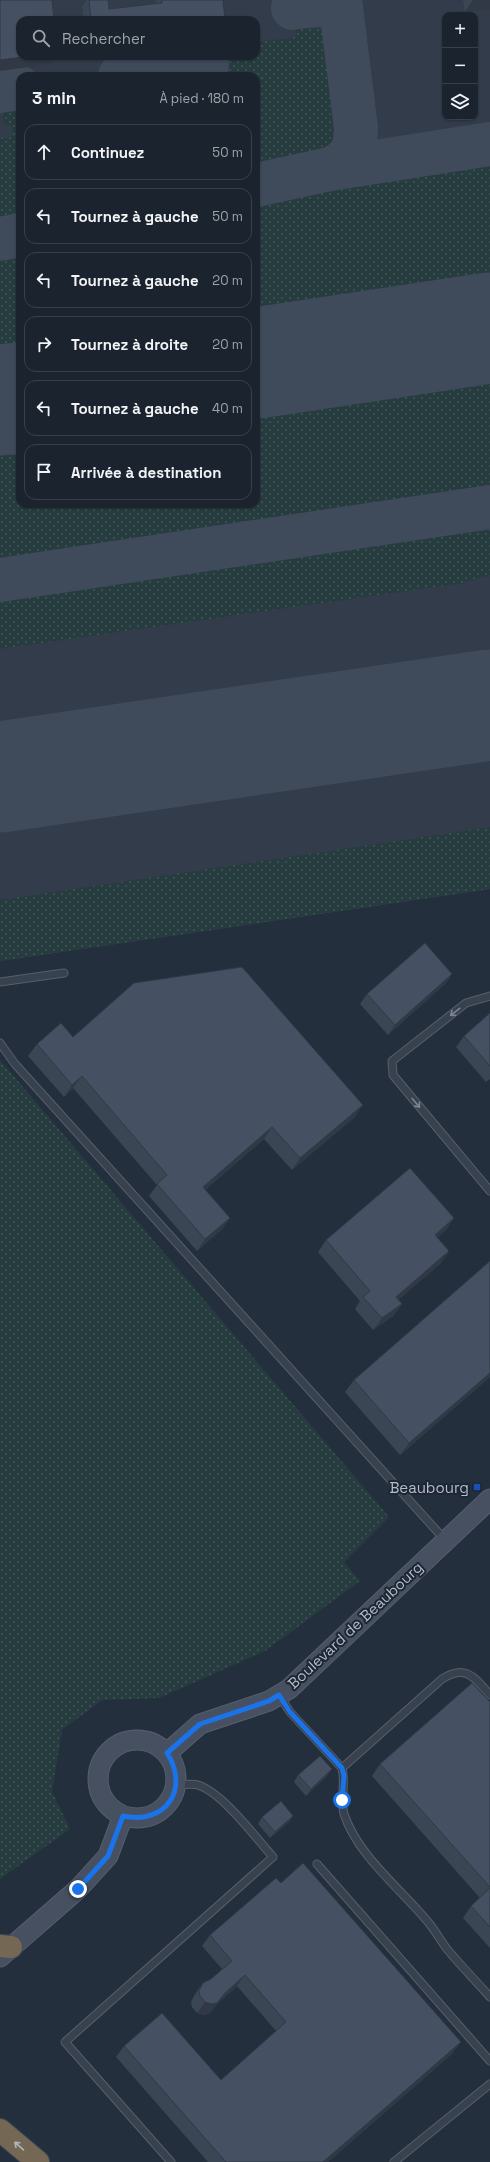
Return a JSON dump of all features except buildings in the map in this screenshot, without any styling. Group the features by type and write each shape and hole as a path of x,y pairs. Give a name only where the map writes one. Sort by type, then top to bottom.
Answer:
{"highway":[{"path":"0,2130 38,2162"}],"main road":[{"name":"Boulevard de Beaubourg","path":"167,1753 200,1724 269,1701 289,1688 490,1499"},
{"path":"132,1740 145,1740 157,1744 167,1753 177,1774 176,1785 173,1796 166,1806 157,1813 146,1817 135,1818 123,1816 112,1809 103,1800 98,1787 98,1774 101,1762 109,1751 119,1743 132,1740"},
{"path":"4,1950 78,1889 108,1856 123,1816"}],"lane":[{"path":"0,982 64,973"},
{"path":"490,996 466,1003 392,1061 392,1076 490,1191"},
{"path":"0,1043 16,1064 445,1540"},
{"path":"342,1768 442,1679 453,1672 459,1671 467,1674 479,1682 490,1695"},
{"path":"279,1695 290,1712 342,1768 344,1776 342,1800 344,1812 352,1831 369,1855 428,1922 448,1949 490,1997"},
{"path":"171,2162 65,2042 273,1857 232,1810 209,1790 196,1785 176,1785"},
{"path":"317,1864 490,2061"},
{"path":"394,2162 490,2084"}],"shaded area":[{"path":"0,0 490,0 490,889 0,961"}],"green space":[{"path":"324,13 331,21 345,138 340,152 331,159 260,174 260,72 198,72 213,70 211,61 159,66 160,60 260,60 260,42 296,37 294,17"},
{"path":"16,95 16,225 0,227 0,137 8,139 11,137 13,132 11,126 4,124 0,97"},
{"path":"490,153 490,303 260,336 260,193 329,178"},
{"path":"16,245 16,373 0,375 0,249"},
{"path":"490,352 490,492 0,564 0,424 16,422 16,508 260,508 260,385"},
{"path":"490,529 490,575 464,583 0,649 0,600"},
{"path":"490,827 490,889 0,961 0,900"},
{"path":"0,1060 389,1517 344,1562 360,1581 265,1651 159,1698 102,1700 62,1730 52,1792 70,1829 0,1879"}],"taxiway":[{"path":"330,169 337,166 347,158 353,148 356,135 340,0"},
{"path":"293,8 313,5 327,6 333,8 342,17"},
{"path":"152,72 207,65"},
{"path":"0,91 16,89"},
{"path":"260,184 330,169 490,144"},
{"path":"0,239 16,236"},
{"path":"0,580 490,507"}],"runway":[{"path":"260,362 490,328"},
{"path":"0,400 16,398"},
{"path":"0,777 490,705"}],"place":[{"name":"Beaubourg","path":"477,1487"}],"route":[{"path":"78,1889 108,1856 123,1816 135,1818 146,1817 157,1813 166,1806 173,1796 177,1774 167,1753 200,1724 212,1718 269,1701 279,1695 290,1712 342,1768 344,1788 342,1800"}]}
